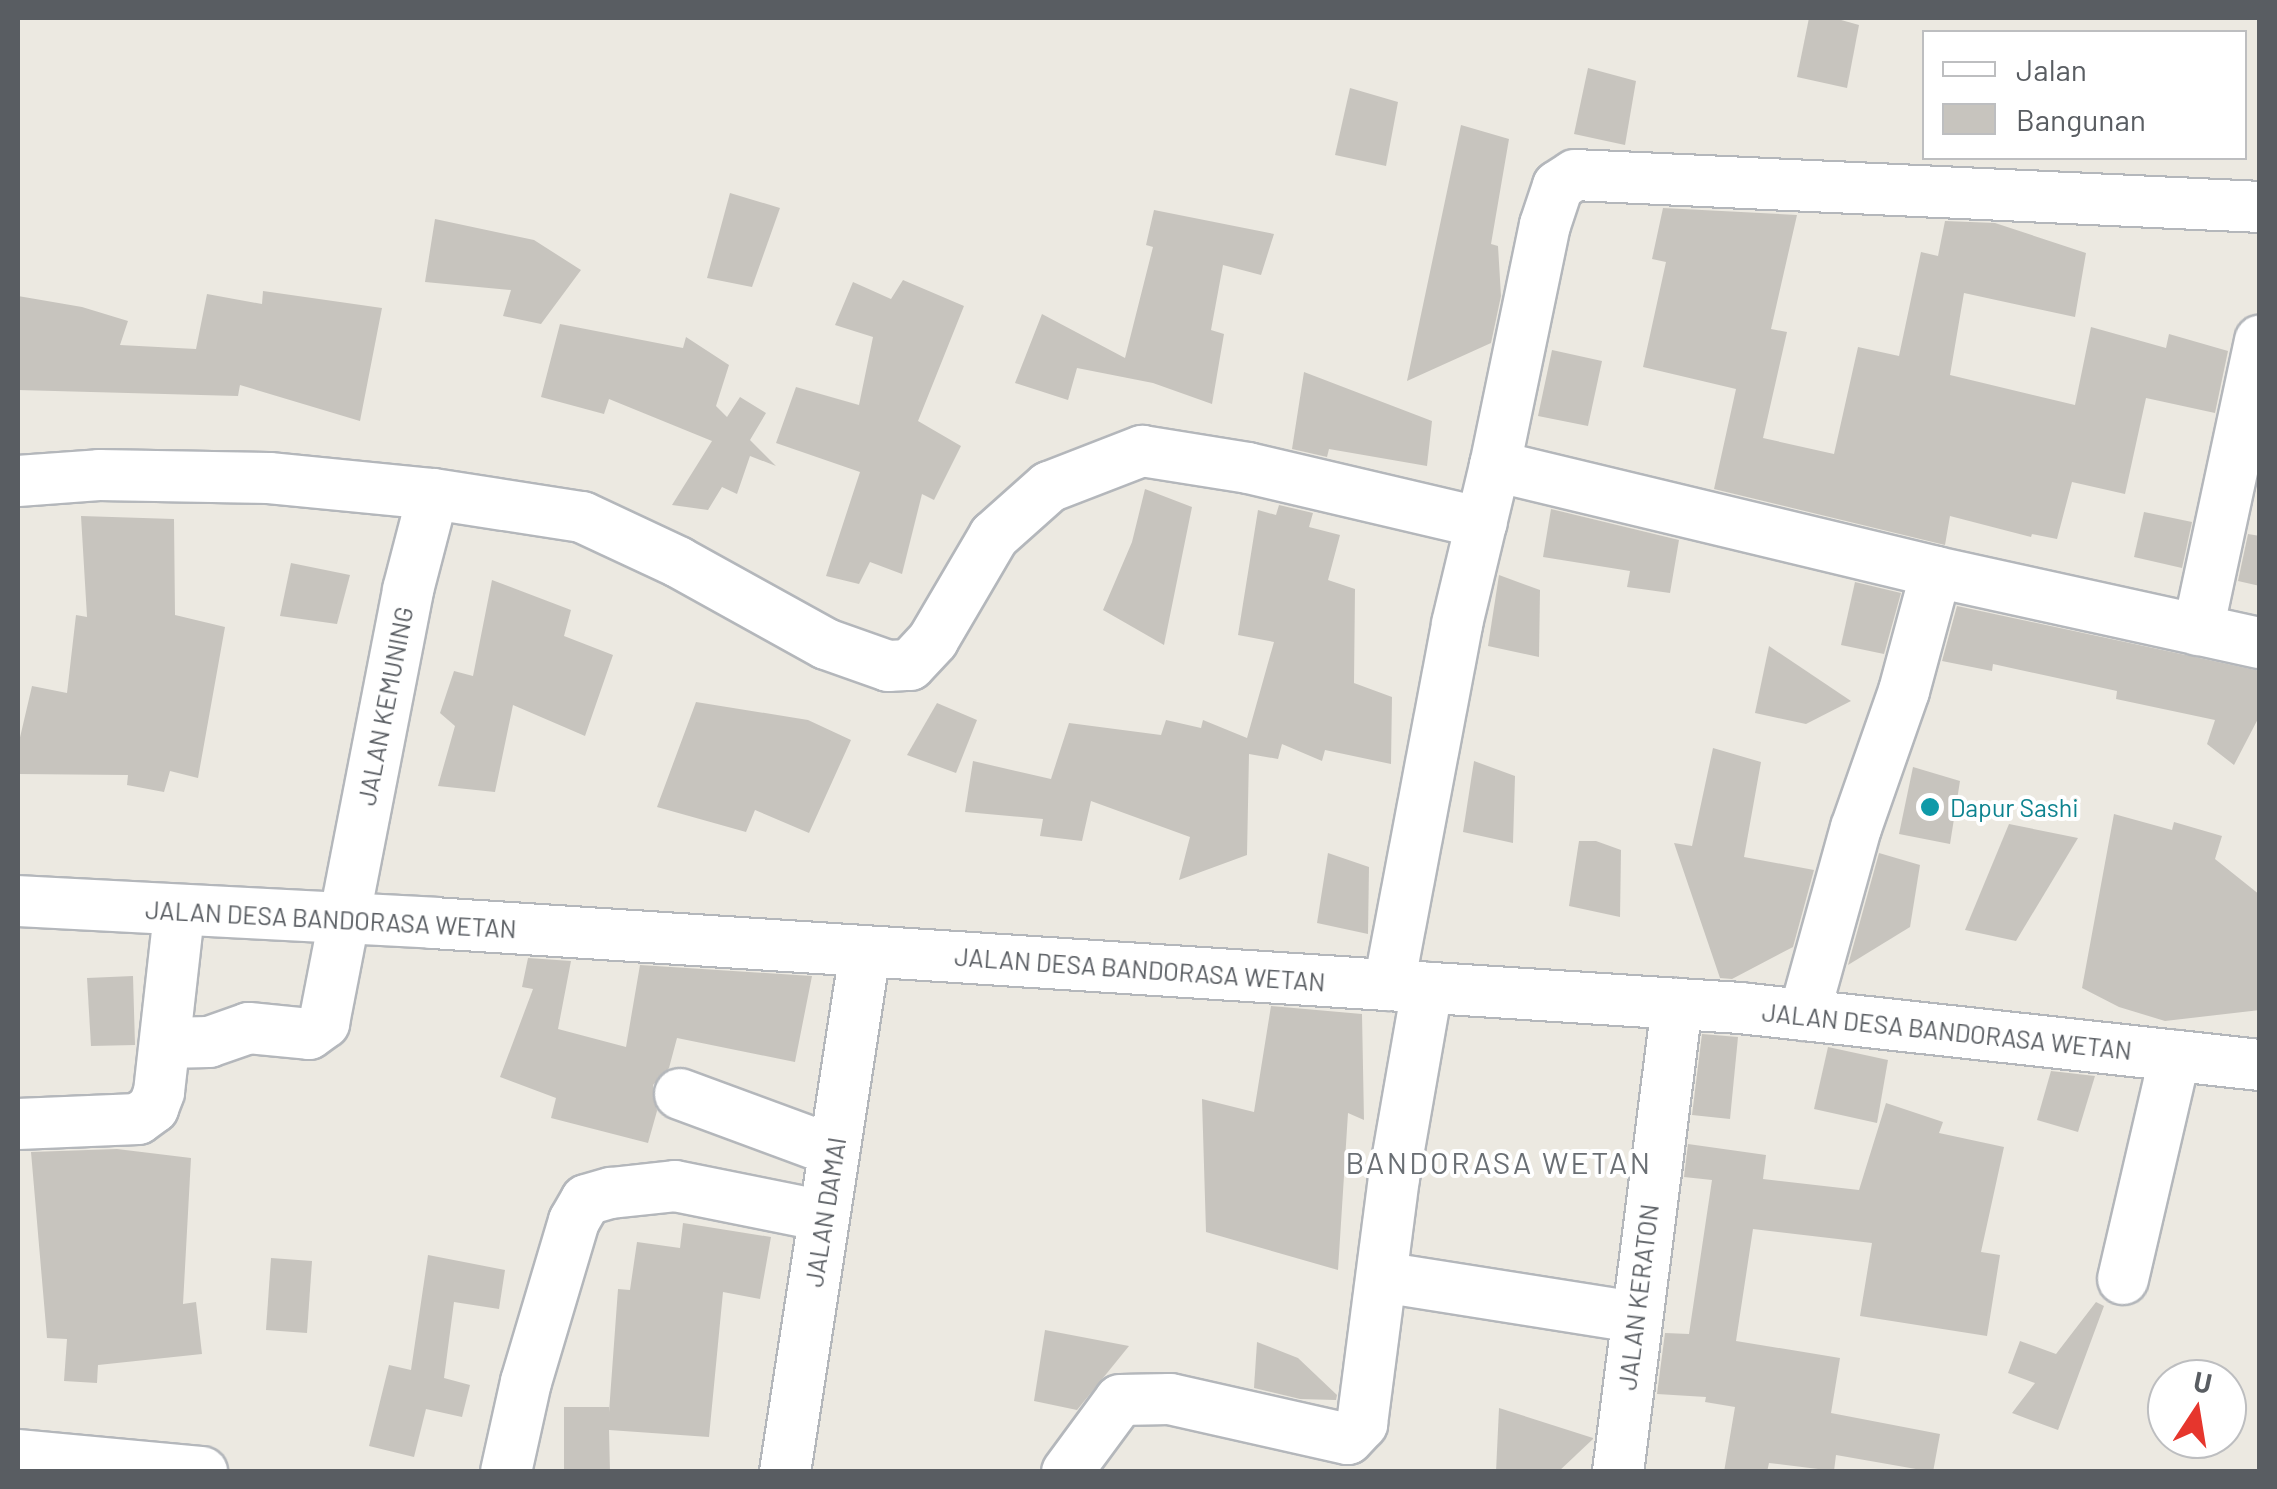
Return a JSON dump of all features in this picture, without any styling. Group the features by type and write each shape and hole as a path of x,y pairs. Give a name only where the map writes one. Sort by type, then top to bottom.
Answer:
{"street":[{"path":"1067,1472 1120,1400 1170,1398 1348,1439 1362,1424 1382,1277 1408,987 1456,624 1495,466 1545,226 1558,186 1575,175 2260,208"},
{"path":"2198,630 2260,341"},
{"path":"18,481 99,474 269,478 433,494 582,518 678,562 826,644 888,666 910,665 933,640 994,536 1049,487 1142,451 1248,468 1482,523"},
{"path":"1495,466 1936,572 2260,643"},
{"name":"JALAN KEMUNING","path":"165,1043 210,1042 249,1028 310,1034 324,1023 408,590 433,494"},
{"path":"1804,1015 1856,828 1904,691 1936,572"},
{"name":"JALAN DESA BANDORASA WETAN","path":"18,901 1677,1004 2260,1065"},
{"path":"18,1124 138,1118 152,1108 159,1092 178,913"},
{"name":"JALAN DAMAI","path":"785,1472 865,952"},
{"name":"JALAN KERATON","path":"1618,1472 1634,1317 1677,1004"},
{"path":"2123,1279 2175,1056"},
{"path":"680,1094 834,1150"},
{"path":"506,1472 526,1382 574,1221 586,1200 611,1192 675,1186 824,1216"},
{"path":"1382,1277 1634,1317"},
{"path":"18,1455 202,1472"}],"building":[{"path":"1809,18 1834,18 1859,25 1847,88 1797,77"},
{"path":"1588,68 1636,81 1625,145 1574,134"},
{"path":"1350,88 1398,102 1386,166 1335,155"},
{"path":"1461,125 1509,139 1491,244 1498,246 1501,296 1491,343 1407,381"},
{"path":"730,193 780,208 752,287 707,278"},
{"path":"1663,208 1797,215 1771,329 1787,332 1763,438 1834,454 1858,347 1899,356 1921,252 1938,256 1945,221 1995,223 2086,253 2075,317 1964,293 1950,375 2075,405 2091,327 2166,348 2169,334 2228,351 2215,413 2146,398 2125,494 2072,482 2057,539 2032,534 2031,537 1950,516 1945,545 1714,489 1736,389 1643,367 1666,262 1652,259"},
{"path":"1154,210 1274,234 1261,275 1223,265 1211,330 1224,334 1212,404 1153,383 1077,368 1068,400 1015,383 1042,314 1125,358 1153,247 1146,245"},
{"path":"435,219 534,240 581,270 541,324 503,316 511,290 425,282"},
{"path":"903,280 964,306 918,421 961,446 934,500 922,494 902,574 870,562 859,584 826,576 860,472 776,443 796,387 859,405 873,337 835,325 853,282 891,299"},
{"path":"263,291 382,308 360,421 240,385 238,396 18,390 18,296 82,307 128,321 120,345 196,349 207,294 262,304"},
{"path":"560,324 683,348 686,337 729,365 716,406 727,417 740,397 766,413 750,440 776,466 750,456 737,494 722,487 708,510 672,505 712,441 609,399 604,414 541,397"},
{"path":"1552,350 1602,361 1588,426 1538,416"},
{"path":"1304,372 1432,421 1427,466 1329,449 1327,457 1292,449"},
{"path":"1145,489 1192,507 1164,645 1103,610 1132,542"},
{"path":"1279,505 1313,513 1309,527 1340,535 1328,580 1355,589 1354,683 1392,697 1391,764 1325,750 1322,761 1282,744 1278,759 1249,754 1247,855 1179,880 1190,837 1091,801 1082,841 1040,836 1043,819 965,812 973,761 1051,779 1069,723 1161,735 1166,720 1201,728 1203,720 1247,738 1274,642 1238,635 1258,510 1276,515"},
{"path":"1551,509 1679,540 1670,593 1627,587 1630,571 1543,557"},
{"path":"2144,512 2192,522 2182,568 2134,557"},
{"path":"81,516 174,519 175,615 225,627 198,778 170,771 164,792 127,785 128,775 18,774 18,746 32,686 67,693 76,615 87,617"},
{"path":"2248,534 2260,536 2260,586 2238,581"},
{"path":"291,563 350,575 337,624 280,616"},
{"path":"1499,575 1540,590 1539,657 1488,646"},
{"path":"492,580 571,610 564,636 613,655 585,736 513,705 495,792 438,786 455,726 440,713 454,671 473,676"},
{"path":"1855,582 1901,593 1884,654 1841,645"},
{"path":"1957,606 2260,671 2260,715 2234,765 2207,744 2215,720 2116,699 2117,691 1993,664 1992,671 1942,661"},
{"path":"1769,646 1851,701 1806,724 1755,713"},
{"path":"696,702 808,720 851,740 809,833 755,810 746,832 657,807"},
{"path":"937,703 977,720 956,773 907,755"},
{"path":"1713,748 1761,762 1744,857 1814,870 1793,947 1732,979 1720,978 1674,843 1692,846"},
{"path":"1474,761 1515,776 1513,843 1463,832"},
{"name":"Dapur Sashi","path":"1913,767 1960,781 1950,844 1899,834"},
{"path":"2114,814 2172,830 2174,822 2222,836 2215,859 2260,895 2260,1010 2165,1021 2119,1007 2082,988"},
{"path":"2009,824 2078,838 2016,941 1965,930"},
{"path":"1579,841 1596,841 1621,850 1620,917 1569,906"},
{"path":"1328,853 1369,867 1368,934 1317,923"},
{"path":"1879,853 1920,865 1910,927 1848,965"},
{"path":"528,958 571,961 558,1029 626,1047 640,965 812,976 795,1062 677,1038 669,1068 653,1085 657,1111 648,1143 551,1118 556,1098 500,1077 533,989 522,987"},
{"path":"133,976 135,1045 91,1046 87,978"},
{"path":"1271,1006 1362,1014 1364,1120 1348,1113 1338,1270 1206,1232 1202,1099 1254,1112"},
{"path":"1702,1034 1738,1037 1730,1119 1692,1115"},
{"path":"1828,1047 1888,1060 1877,1123 1814,1109"},
{"path":"2051,1071 2095,1076 2078,1132 2037,1120"},
{"path":"1886,1103 1943,1122 1939,1133 2004,1147 1981,1252 2000,1255 1987,1336 1860,1316 1872,1243 1753,1229 1736,1341 1840,1358 1831,1413 1940,1434 1933,1472 1836,1455 1834,1471 1769,1463 1767,1472 1724,1472 1735,1407 1705,1402 1706,1397 1657,1394 1665,1333 1689,1334 1712,1180 1684,1177 1688,1144 1766,1155 1763,1179 1859,1190"},
{"path":"117,1149 191,1158 183,1304 196,1302 202,1354 98,1365 97,1383 64,1381 67,1339 47,1338 31,1152"},
{"path":"683,1223 771,1237 760,1299 723,1292 709,1437 609,1430 610,1472 564,1472 564,1407 609,1407 609,1412 618,1289 630,1290 637,1242 680,1248"},
{"path":"428,1255 505,1270 499,1309 454,1302 444,1378 470,1385 462,1417 426,1409 414,1457 369,1446 389,1365 411,1370"},
{"path":"271,1258 312,1261 307,1333 266,1330"},
{"path":"2096,1302 2104,1306 2058,1430 2012,1413 2035,1383 2008,1373 2020,1341 2056,1354"},
{"path":"1045,1330 1129,1346 1077,1410 1034,1401"},
{"path":"1257,1342 1298,1358 1337,1395 1336,1400 1300,1399 1254,1388"},
{"path":"1499,1408 1593,1439 1558,1472 1496,1472"}],"place":[{"name":"Dapur Sashi","path":"1930,807"}],"district":[{"name":"BANDORASA WETAN","path":"1499,1162"}]}
